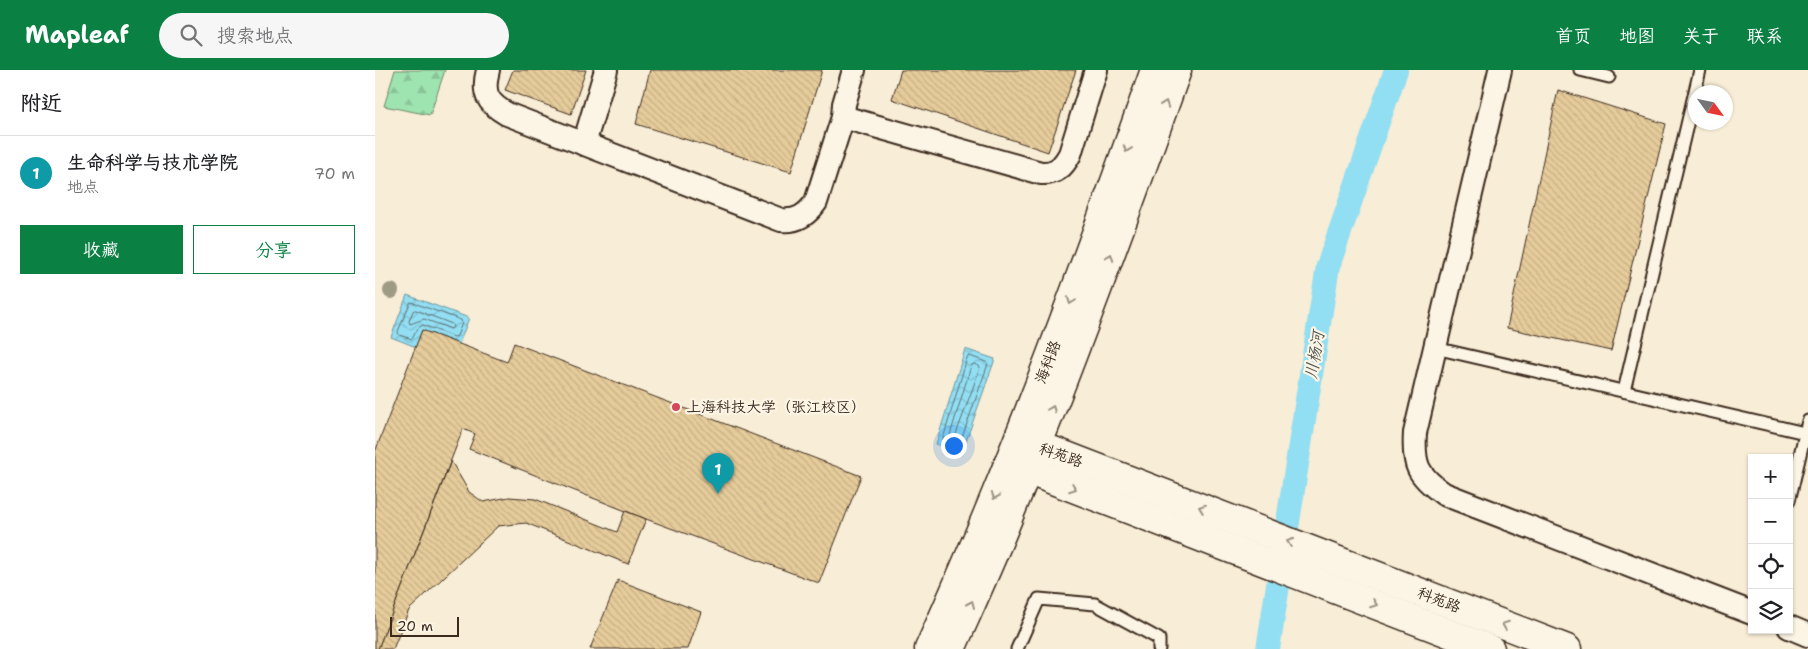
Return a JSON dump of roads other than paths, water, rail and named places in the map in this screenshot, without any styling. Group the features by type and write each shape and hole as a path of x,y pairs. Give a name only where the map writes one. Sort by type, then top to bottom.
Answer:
{"street":[{"path":"488,70 485,86 488,98 497,108 507,114 781,220 790,221 800,218 809,212 816,202 843,117 844,104 854,70"},
{"path":"584,144 607,70"},
{"path":"843,117 1049,174 1057,171 1070,154 1096,70"},
{"name":"海科路","path":"951,649 1010,515 1026,455 1101,220 1155,70"},
{"name":"海科路","path":"929,649 991,507 1026,455 1117,236 1177,70"},
{"path":"1500,70 1415,433 1414,454 1420,472 1429,484 1444,494 1748,611"},
{"name":"科苑路","path":"1026,455 1247,526 1567,649"},
{"name":"科苑路","path":"1026,455 1245,554 1490,649"},
{"path":"1793,628 1808,634"}],"lane":[{"path":"1580,70 1609,76"},
{"path":"1624,391 1700,70"},
{"path":"1435,348 1805,433"},
{"path":"1789,499 1808,421"},
{"path":"1017,649 1039,599 1095,604 1159,639 1159,649"}],"water":[{"path":"407,295 469,318 459,344 422,330 416,347 391,337"},
{"path":"965,349 995,359 961,455 936,444"}],"waterway":[{"name":"川杨河","path":"1268,649 1328,266 1396,70"}],"place":[{"name":"上海科技大学（张江校区）","path":"676,407"},
{"name":"生命科学与技术学院","path":"718,494"}]}
